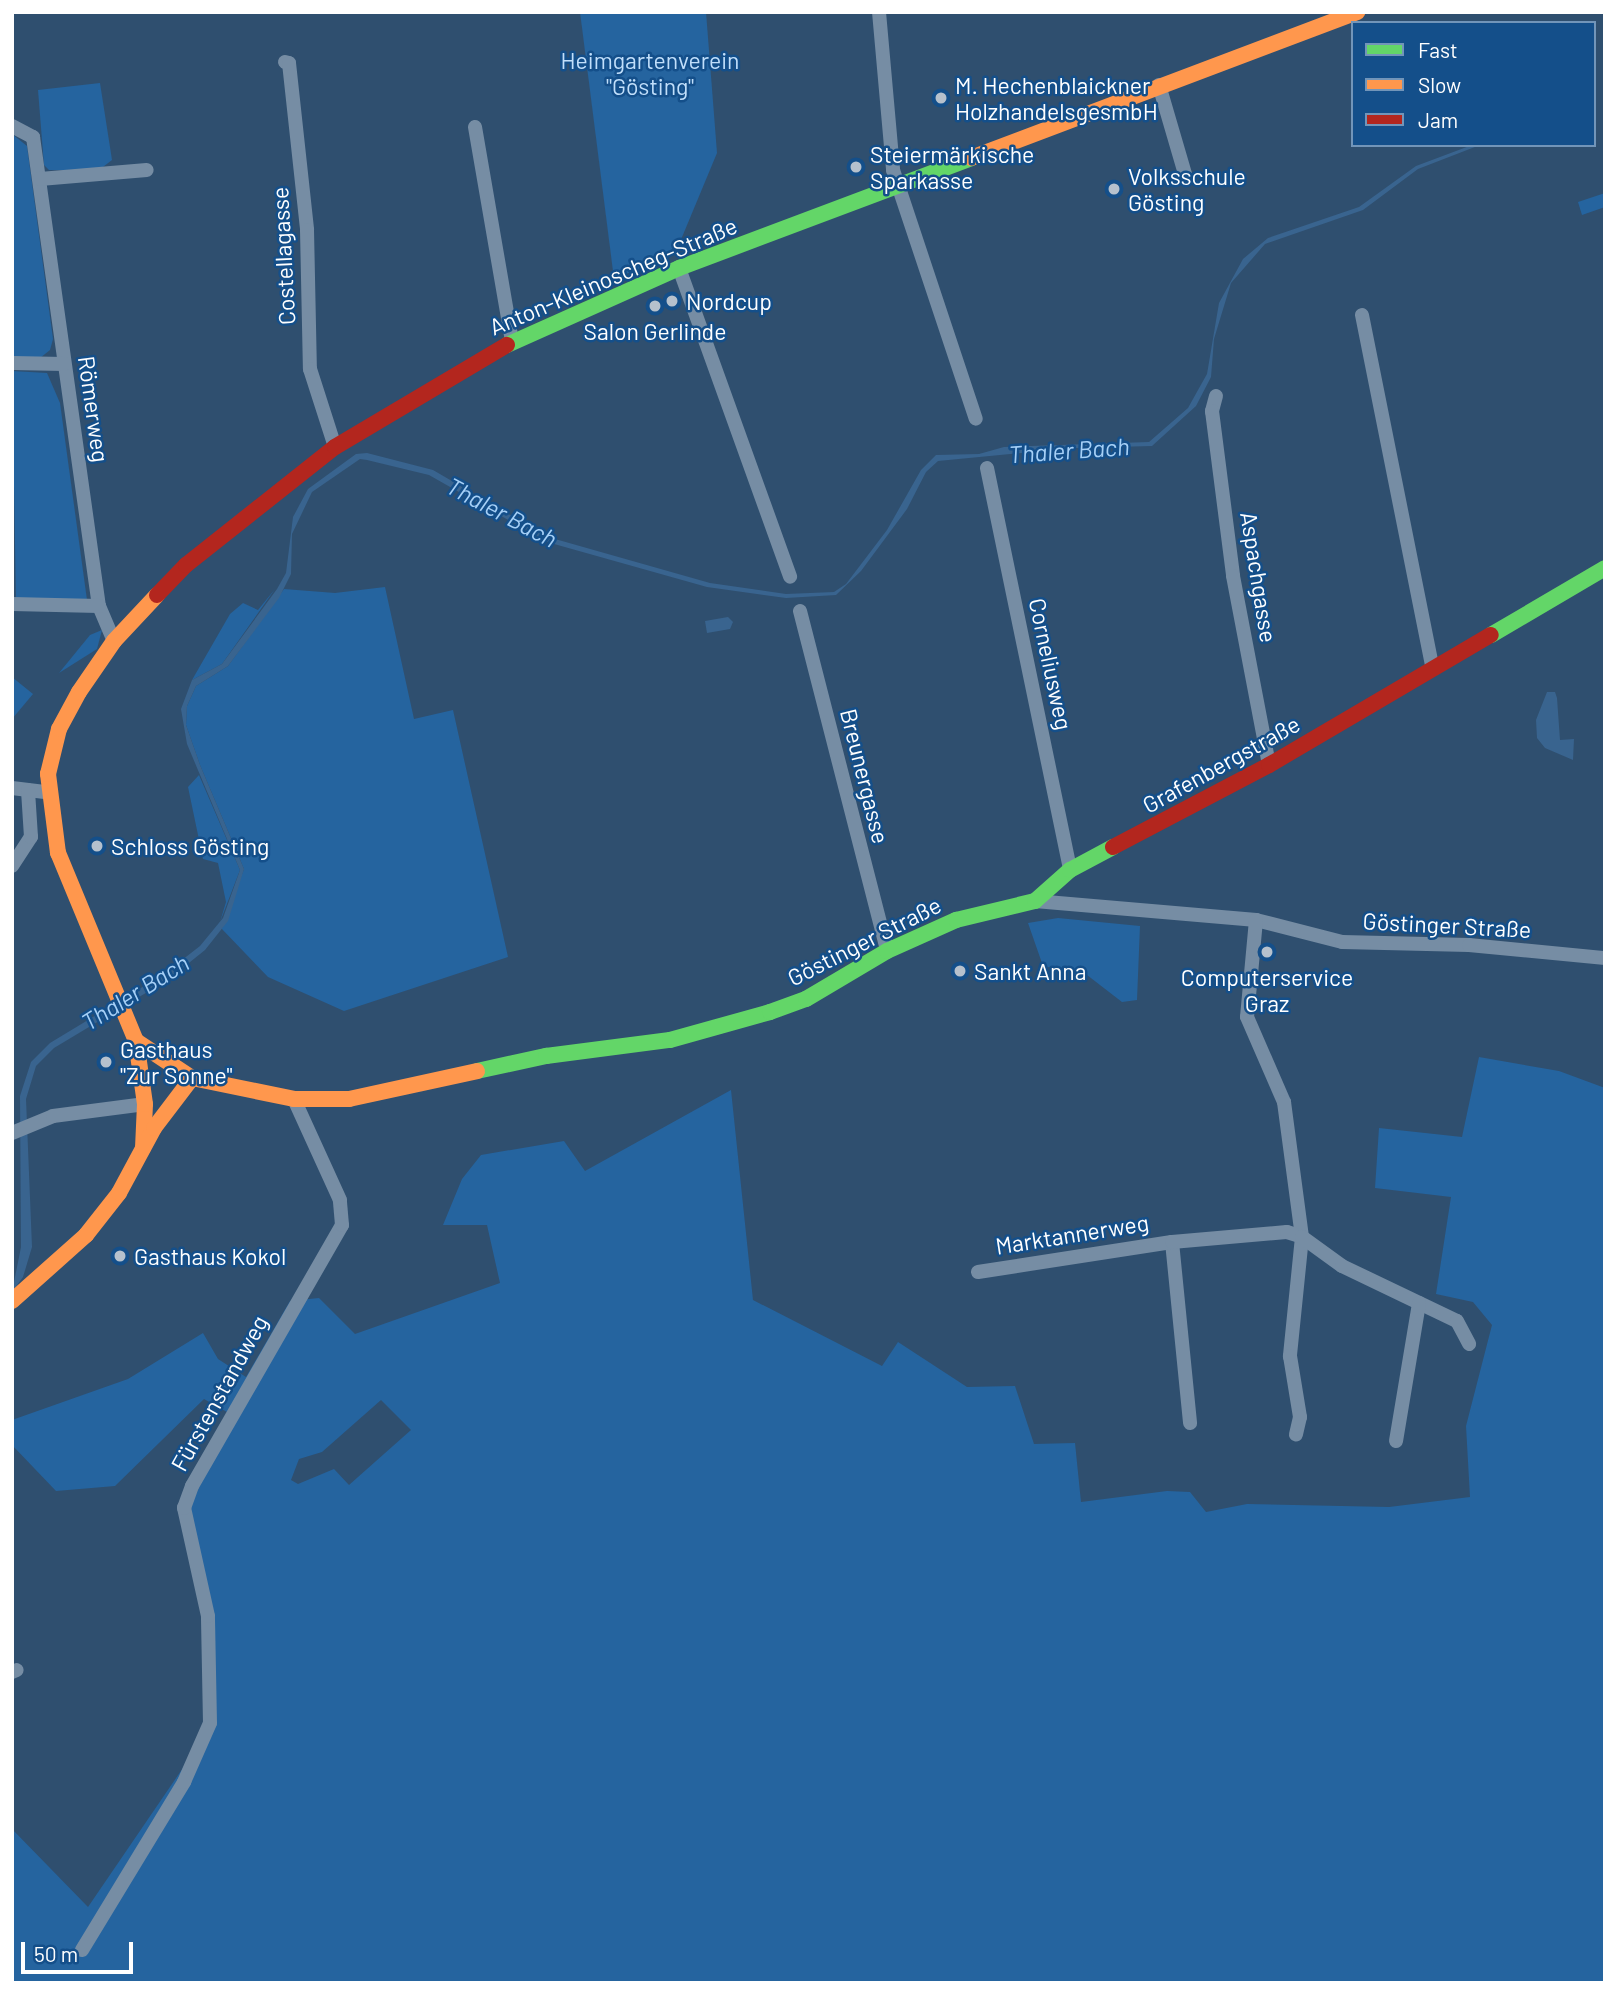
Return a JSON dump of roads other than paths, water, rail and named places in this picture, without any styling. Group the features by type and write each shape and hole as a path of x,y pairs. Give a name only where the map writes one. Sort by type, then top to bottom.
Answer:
{"main road":[{"name":"Anton-Kleinoscheg-Straße","path":"47,792 59,729 114,641 186,565 335,447 512,342 679,268 1357,12"},
{"name":"Grafenbergstraße","path":"1035,901 1070,870 1269,765 1605,568"},
{"path":"47,792 58,853 136,1041 145,1104 143,1148"},
{"name":"Göstinger Straße","path":"136,1041 192,1078 294,1099 349,1099 546,1056 670,1041 806,999 887,951 956,920 1035,901"},
{"path":"12,1301 86,1234 119,1193 143,1148 192,1078"}],"street":[{"path":"879,12 897,184 976,419"},
{"name":"Costellagasse","path":"285,62 289,63 307,230 310,369 335,447"},
{"path":"1159,85 1185,174"},
{"name":"Römerweg","path":"12,127 33,136 99,606 114,641"},
{"path":"475,127 512,342"},
{"path":"40,179 147,170"},
{"path":"679,268 790,578"},
{"path":"1362,315 1433,669"},
{"path":"12,363 64,363"},
{"name":"Aspachgasse","path":"1216,396 1212,411 1233,576 1269,765"},
{"name":"Corneliusweg","path":"987,468 1070,870"},
{"path":"12,604 99,606"},
{"name":"Breunergasse","path":"800,611 887,951"},
{"path":"12,788 47,792"},
{"path":"12,866 31,837 28,790"},
{"name":"Göstinger Straße","path":"1035,901 1256,920 1342,943 1469,946 1605,958"},
{"path":"1256,920 1247,1017 1284,1102 1302,1237 1290,1356 1300,1417 1296,1435"},
{"name":"Fürstenstandweg","path":"82,1950 184,1783 210,1723 208,1616 184,1508 204,1461 342,1225 340,1200 294,1099"},
{"path":"17,1131 52,1116 145,1104"},
{"name":"Marktannerweg","path":"978,1272 1172,1241 1287,1232 1302,1237"},
{"path":"1302,1237 1342,1266 1457,1321 1469,1344"},
{"name":"Marktannerweg","path":"1172,1241 1190,1423"},
{"path":"1396,1441 1419,1303"}],"water":[{"name":"Thaler Bach","path":"1467,147 1475,147 1418,169 1363,210 1265,244 1231,283 1214,339 1211,377 1196,406 1152,446 1074,448 938,461 926,472 907,509 861,571 836,595 786,598 707,587 547,542 429,475 367,460 360,459 312,492 292,534 291,574 279,598 228,666 196,686 187,706 186,725 244,869 228,921 205,950 169,979 54,1048 36,1066 26,1099 32,1247 23,1277 12,1292 21,1247 20,1096 31,1062 50,1043 164,974 200,946 223,918 240,870 187,744 181,709 192,680 222,664 277,589 286,573 293,517 308,489 356,454 367,453 433,470 548,537 710,583 786,594 834,592 846,584 887,530 921,470 936,455 979,454 1004,447 1149,442 1188,408 1207,374 1219,303 1243,259 1268,238 1359,207 1416,166"},
{"path":"728,617 733,622 730,629 707,633 705,621"},
{"path":"1547,692 1555,692 1557,698 1560,740 1574,739 1573,760 1545,748 1537,738 1536,720"}],"place":[{"name":"M. Hechenblaickner HolzhandelsgesmbH","path":"941,98"},
{"name":"Steiermärkische Sparkasse","path":"856,167"},
{"name":"Volksschule Gösting","path":"1114,189"},
{"name":"Nordcup","path":"672,301"},
{"name":"Salon Gerlinde","path":"655,306"},
{"name":"Schloss Gösting","path":"97,846"},
{"name":"Computerservice Graz","path":"1267,952"},
{"name":"Sankt Anna","path":"960,971"},
{"name":"Gasthaus \"Zur Sonne\"","path":"106,1062"},
{"name":"Gasthaus Kokol","path":"120,1256"}],"park label":[{"name":"Heimgartenverein \"Gösting\"","path":"650,73"}]}
